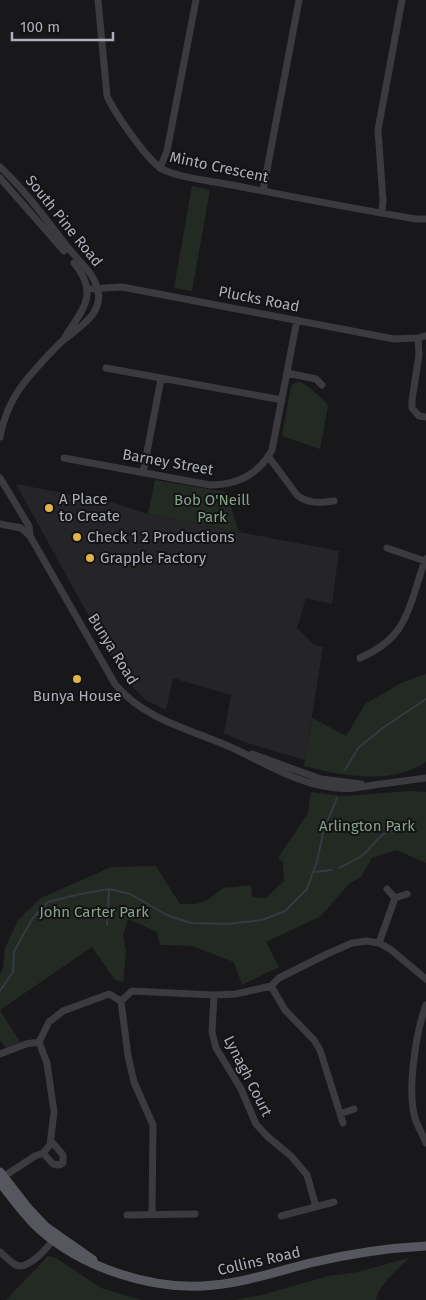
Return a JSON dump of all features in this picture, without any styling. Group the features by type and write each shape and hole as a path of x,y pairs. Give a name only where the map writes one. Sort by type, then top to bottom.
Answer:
{"main road":[{"name":"Collins Road","path":"1,1177 55,1238 101,1266 125,1276 153,1283 213,1286 372,1251 426,1246"}],"street":[{"name":"Minto Crescent","path":"98,0 107,96 147,156 160,168 178,175 382,213 426,219"},
{"path":"160,168 167,151 196,0"},
{"path":"263,191 299,0"},
{"path":"382,213 383,200 378,130 402,0"},
{"name":"South Pine Road","path":"0,167 48,220 71,252 92,276 98,288 98,302 93,314 89,320 62,342"},
{"name":"South Pine Road","path":"0,178 79,268 84,276 87,290 87,299 83,310 62,342 20,389 6,415 0,437"},
{"name":"Plucks Road","path":"87,290 122,287 394,339 422,337"},
{"name":"Barney Street","path":"64,458 210,485 233,483 254,472 272,450 297,320"},
{"path":"422,337 412,408 419,416 426,417"},
{"path":"106,368 282,400"},
{"path":"287,373 316,379 322,385"},
{"path":"143,473 161,378"},
{"path":"268,456 297,495 317,503 334,502"},
{"name":"Bunya Road","path":"0,478 29,526 30,536 115,684 133,702 158,718 236,750 266,766 319,785 336,788 360,788 426,778"},
{"path":"0,524 20,528 30,536"},
{"path":"360,658 374,652 391,639 404,622 409,612 425,560 386,548"},
{"path":"387,890 395,898"},
{"path":"395,898 408,894"},
{"path":"379,943 395,898"},
{"path":"121,1001 132,991 214,995 236,994 271,986 279,978 300,967 352,943 367,941 379,943 390,949 426,978"},
{"path":"271,986 285,1010 314,1040 320,1050 343,1123"},
{"path":"1,1177 43,1153 51,1141 54,1112 47,1063 39,1042 49,1022 63,1011 109,994 121,1001"},
{"name":"Lynagh Court","path":"214,995 212,1032 216,1048 241,1089 256,1124 291,1156 307,1175 316,1207"},
{"path":"121,1001 128,1056 134,1082 153,1125 152,1214"},
{"path":"426,1004 416,1046 412,1089 416,1121 426,1143"},
{"path":"0,1054 26,1044 39,1042"},
{"path":"340,1114 354,1110"},
{"path":"43,1153 54,1165 63,1163 63,1155 51,1141"},
{"path":"281,1216 334,1202"},
{"path":"127,1215 195,1214"},
{"path":"0,1252 13,1263 25,1266 55,1238"}],"shaded area":[{"path":"16,484 111,502 148,514 339,551 332,604 306,598 297,628 314,645 323,647 305,760 244,742 224,733 231,695 173,678 166,710 146,700 123,678"}],"green space":[{"path":"192,186 210,190 192,291 174,288"},
{"path":"300,382 316,393 328,406 320,449 282,436 291,386 294,383"},
{"name":"Bob O'Neill Park","path":"155,480 226,492 239,532 148,514"},
{"path":"426,674 426,762 398,774 382,776 334,773 304,766 312,718 346,736 365,704 403,682"},
{"name":"John Carter Park","path":"410,791 426,792 426,863 396,850 372,858 361,877 349,884 321,916 266,942 279,967 242,985 234,962 192,946 160,945 157,932 128,919 123,935 126,951 123,982 115,980 92,947 0,1010 0,974 3,968 5,948 18,920 41,898 111,867 156,866 180,904 195,904 206,901 223,888 251,885 252,897 266,898 284,881 283,862 278,858 308,813 311,792 344,796"},
{"path":"0,1010 20,1042 6,1048 0,1040"},
{"path":"48,1256 56,1258 101,1288 141,1300 6,1300"},
{"path":"409,1258 381,1288 376,1300 234,1300 262,1295 328,1276 358,1272"}],"waterway":[{"path":"345,770 358,748 384,727 426,699"},
{"path":"0,991 13,972 14,952 23,935 33,918 48,902 109,889 130,894 169,916 191,923 228,924 262,920 285,911 307,889 317,861 324,829 337,798"},
{"path":"339,868 361,856 381,836 396,830"},
{"path":"315,872 332,870"},
{"path":"107,925 109,890"}],"place":[{"name":"A Place to Create","path":"49,508"},
{"name":"Check 1 2 Productions","path":"77,537"},
{"name":"Grapple Factory","path":"90,558"},
{"name":"Bunya House","path":"77,679"}],"park label":[{"name":"Arlington Park","path":"367,826"}]}
